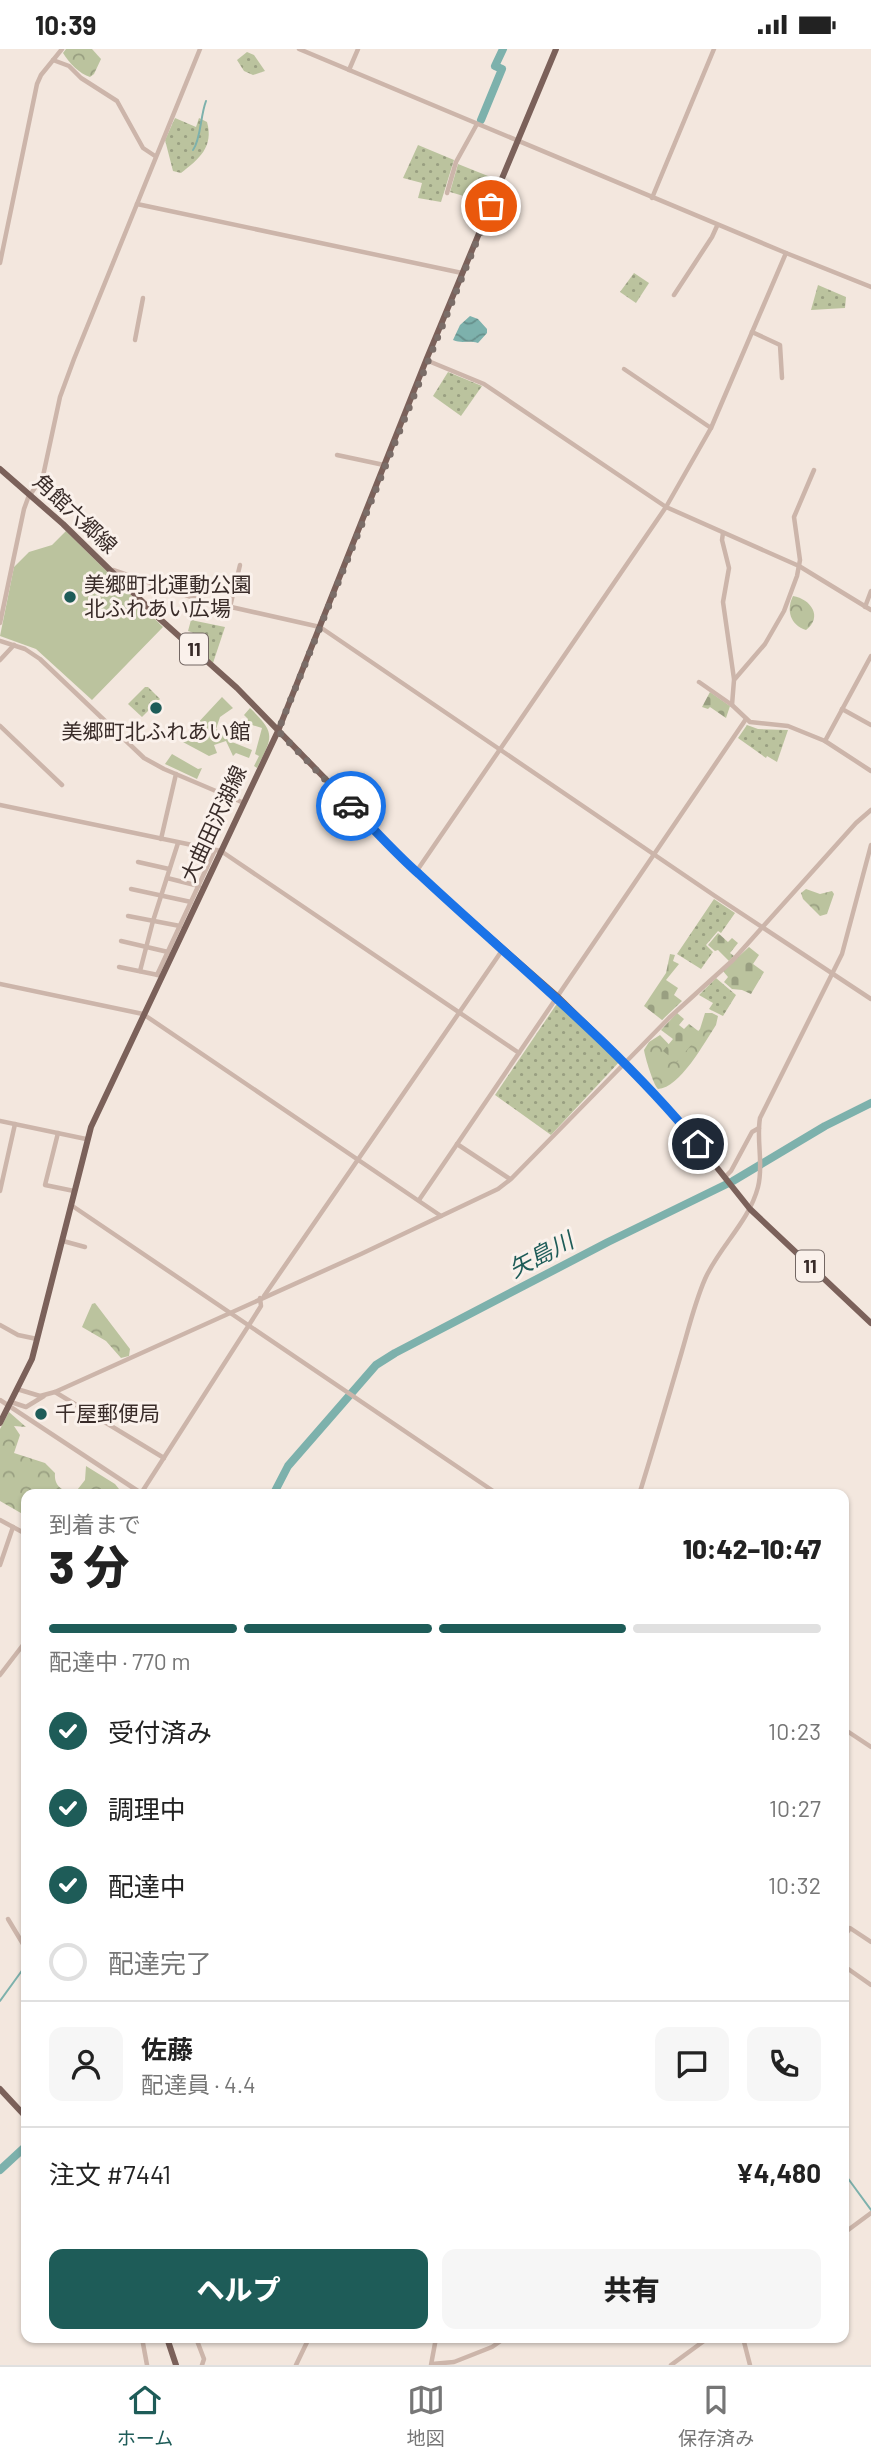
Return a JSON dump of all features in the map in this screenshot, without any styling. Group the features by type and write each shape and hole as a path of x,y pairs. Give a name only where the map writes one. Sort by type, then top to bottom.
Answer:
{"main road":[{"name":"大曲田沢湖線","path":"0,1423 32,1359 86,1139 218,850 278,731 426,360 556,49"},
{"name":"角館六郷線","path":"0,469 237,688 416,872 557,996 679,1120 750,1209 871,1323"},
{"path":"0,2089 21,2112"},
{"path":"169,2343 176,2365"}],"street":[{"path":"0,263 37,84 62,49"},
{"path":"0,623 24,509 30,494 43,476 60,397 200,49"},
{"path":"299,49 717,226 871,287"},
{"path":"349,70 358,49"},
{"path":"652,198 714,49"},
{"path":"53,60 69,65 81,78 117,101 143,148 156,156"},
{"path":"447,193 456,162 477,124"},
{"path":"137,204 462,273"},
{"path":"674,295 717,226"},
{"path":"416,872 666,506 711,428 786,253"},
{"path":"135,340 143,298"},
{"path":"752,333 780,345 782,378"},
{"path":"426,360 484,384 666,506 799,566 868,608 871,591"},
{"path":"624,369 711,428"},
{"path":"337,455 384,465"},
{"path":"734,680 765,644 784,611 799,566 794,517 814,470"},
{"path":"723,532 722,540 729,568 723,602 734,680 732,705"},
{"path":"230,607 240,565"},
{"path":"108,569 201,600 320,627 871,999"},
{"path":"0,641 15,645 40,659 144,758 244,803"},
{"path":"0,660 15,645"},
{"path":"825,741 871,656"},
{"path":"699,682 732,705 746,719 757,724 788,726 825,741 871,771"},
{"path":"842,709 871,725"},
{"path":"419,1201 746,719"},
{"path":"0,726 62,785"},
{"path":"161,839 176,774"},
{"path":"0,804 218,850 519,1053"},
{"path":"17,1389 40,1396 55,1392 498,1189 511,1179 668,1018 733,960 856,823 871,810"},
{"path":"140,971 178,842"},
{"path":"641,1489 700,1290 710,1269 750,1209 759,1185 761,1170 758,1128 766,1103 842,954 871,845"},
{"path":"119,967 160,975 191,902 218,850"},
{"path":"138,862 169,869"},
{"path":"167,878 199,886"},
{"path":"131,889 191,902"},
{"path":"128,916 180,926"},
{"path":"121,941 168,952"},
{"path":"145,1489 261,1306 262,1298 504,949"},
{"path":"0,984 144,1014 441,1216"},
{"path":"0,1121 86,1139"},
{"path":"0,1191 15,1124"},
{"path":"727,1181 752,1132 758,1128"},
{"path":"58,1133 46,1185 74,1191"},
{"path":"457,1144 511,1179"},
{"path":"71,1205 490,1489"},
{"path":"62,1240 85,1247"},
{"path":"0,1325 18,1335 37,1339"},
{"path":"55,1392 164,1458"},
{"path":"0,1400 26,1407 47,1394"},
{"path":"10,1403 135,1489"},
{"path":"0,1520 21,1531"},
{"path":"0,1565 13,1527"},
{"path":"0,1675 21,1648"},
{"path":"849,1732 871,1747"},
{"path":"8,1919 21,1941"},
{"path":"849,1930 871,1942"},
{"path":"849,1970 871,1985"},
{"path":"849,2229 870,2213"},
{"path":"143,2343 147,2365"},
{"path":"198,2343 204,2360 202,2365"},
{"path":"296,2365 307,2343"},
{"path":"435,2343 432,2364 454,2362 498,2343"},
{"path":"671,2365 701,2343"},
{"path":"744,2343 750,2365"}],"green space":[{"path":"66,49 92,49 101,59 94,74 90,77 75,68 63,53"},
{"path":"247,52 254,55 265,71 253,75 244,71 237,60"},
{"path":"175,118 196,127 199,118 207,122 209,131 203,152 181,173 173,171 165,140"},
{"path":"418,145 454,160 441,202 418,198 422,183 403,178"},
{"path":"458,164 493,178 484,202 450,192"},
{"path":"634,273 649,283 636,303 620,292"},
{"path":"818,285 846,297 845,308 811,310"},
{"path":"448,372 482,386 461,416 433,396"},
{"name":"美郷町北運動公園 北ふれあい広場","path":"66,531 163,627 92,700 36,649 0,636 14,567 29,552 52,545"},
{"path":"793,596 805,601 813,609 814,620 806,630 796,625 791,616"},
{"path":"191,620 225,627 213,663 198,650 206,637 188,631"},
{"path":"145,687 160,699 142,717 128,704"},
{"path":"710,692 730,706 726,718 710,707 702,707"},
{"path":"222,697 233,708 220,717 216,729 228,736 235,736 232,742 252,750 249,758 236,753 233,756 226,741 214,745 217,753 209,756 181,741"},
{"path":"250,708 265,724 269,736 257,768 254,766 259,756 255,754 262,728 246,723 248,719 244,715"},
{"path":"747,725 758,729 788,730 777,762 767,756 766,758 738,738"},
{"path":"172,754 198,769 202,768 197,779 165,764"},
{"path":"806,889 820,894 832,891 834,894 827,914 820,916 803,899 801,893"},
{"path":"714,899 735,913 721,933 718,931 706,945 713,952 701,969 677,954"},
{"path":"718,933 728,942 732,938 738,943 730,953 734,956 729,961 708,945"},
{"path":"749,947 759,955 753,964 764,972 751,994 732,989 724,982 728,977 723,971"},
{"path":"670,954 675,955 673,961 679,964 666,980 678,988 674,995 682,1001 662,1020 644,1006 666,973"},
{"path":"716,978 736,995 723,1016 709,1009 713,1003 699,995"},
{"path":"556,1005 563,1005 621,1060 551,1135 495,1095"},
{"path":"677,1013 684,1019 679,1025 684,1029 689,1024 701,1033 677,1062 663,1051 673,1039 661,1030"},
{"path":"705,1013 718,1016 716,1025 683,1073 666,1087 658,1089 644,1050 649,1042 660,1035 678,1054 700,1029"},
{"path":"95,1303 130,1349 129,1356 121,1358 106,1341 82,1327 92,1304"},
{"path":"9,1412 26,1427 14,1426 20,1435 14,1453 45,1463 55,1473 56,1481 62,1489 21,1489 21,1513 0,1501 0,1429"},
{"path":"86,1466 119,1489 78,1489 85,1480"}],"water":[{"path":"470,316 478,319 487,329 487,333 478,343 453,340 460,325"}],"waterway":[{"path":"481,120 502,69 495,66 503,49"},
{"path":"193,150 198,140 206,101"},
{"name":"矢島川","path":"276,1489 288,1466 376,1365 608,1242 733,1181 825,1126 871,1103"},
{"path":"0,2001 21,1972"},
{"name":"矢島川","path":"0,2170 21,2151"},
{"path":"849,2180 871,2210"}],"way so far":[{"path":"351,806 278,731 427,358 491,206"}],"place":[{"name":"美郷町北運動公園 北ふれあい広場","path":"70,597"},
{"name":"美郷町北ふれあい館","path":"156,708"},
{"name":"千屋郵便局","path":"41,1414"}],"route":[{"path":"351,806 416,872 580,1017 679,1120 698,1144"}]}
